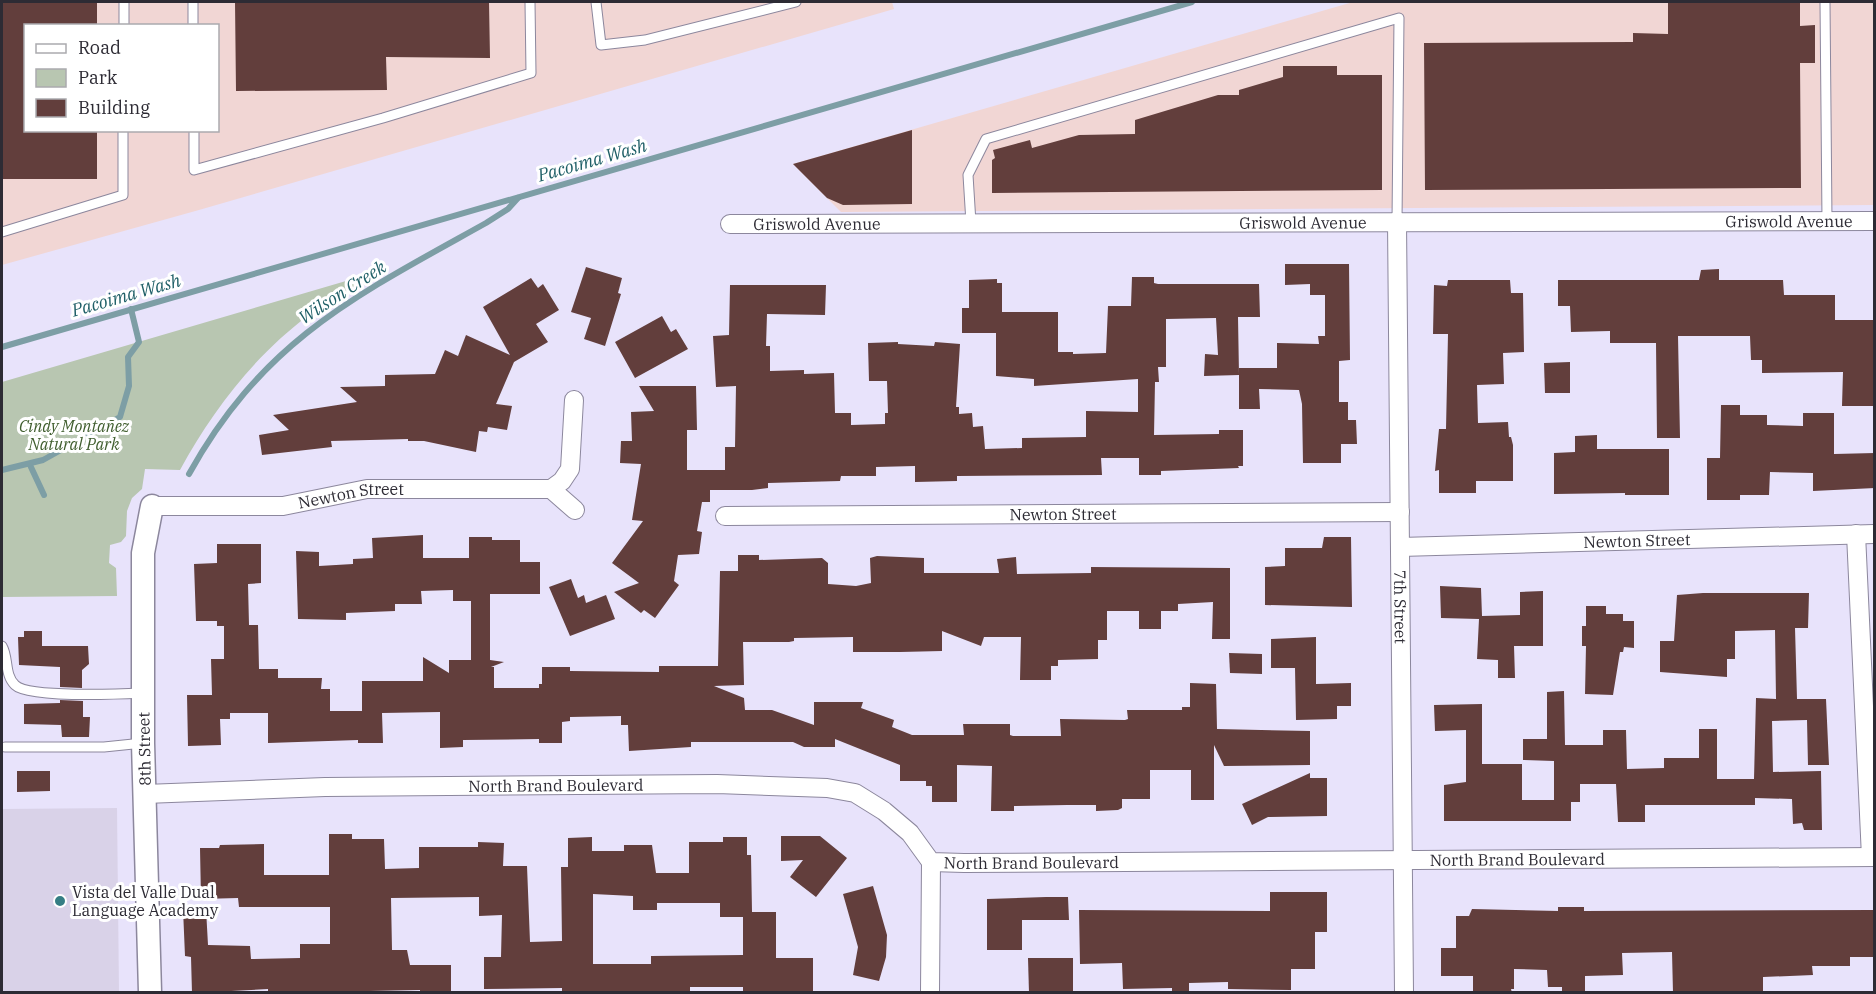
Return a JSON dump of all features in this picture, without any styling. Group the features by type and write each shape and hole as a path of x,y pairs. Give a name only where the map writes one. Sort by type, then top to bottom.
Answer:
{"street":[{"name":"7th Street","path":"1397,221 1404,993"},
{"name":"Griswold Avenue","path":"730,224 1875,221"},
{"path":"574,400 570,469 562,481 551,489 575,510"},
{"name":"Newton Street","path":"152,506 283,506 367,489 551,489"},
{"name":"8th Street","path":"150,993 143,743 142,553 152,506"},
{"name":"Newton Street","path":"725,516 1400,512"},
{"name":"Newton Street","path":"1400,547 1865,534"},
{"path":"1865,534 1873,857"},
{"name":"North Brand Boulevard","path":"145,794 326,788 717,784 827,788 855,793 884,812 910,833 931,862 1873,857"},
{"path":"930,993 931,862"}],"lane":[{"path":"124,2 124,24"},
{"path":"193,2 193,24"},
{"path":"194,132 194,170 383,118 531,73 530,2"},
{"path":"596,2 602,45 645,40 796,2"},
{"path":"1825,2 1827,221"},
{"path":"971,223 968,175 986,139 1399,18 1397,221"},
{"path":"2,232 123,195 123,132"},
{"path":"2,646 12,682 26,691 105,695 143,693"},
{"path":"5,747 105,747 143,743"}],"shaded area":[{"path":"2,2 892,2 894,9 2,265"},
{"path":"1353,2 1874,2 1874,205 841,212 793,164"},
{"name":"Vista del Valle Dual Language Academy","path":"117,808 119,992 2,992 2,809"}],"green space":[{"name":"Cindy Montañez Natural Park","path":"380,271 309,315 271,348 236,385 206,427 180,470 145,469 142,489 132,498 127,511 126,536 121,542 110,545 109,563 116,568 117,596 2,597 2,382"}],"building":[{"path":"2,2 97,2 97,24 24,24 24,132 97,132 97,179 2,179"},
{"path":"235,2 489,2 490,58 386,57 387,90 236,91"},
{"path":"1668,2 1800,2 1800,26 1815,25 1815,63 1800,63 1801,188 1425,190 1424,43 1633,42 1633,33 1668,34"},
{"path":"1283,66 1337,66 1337,75 1382,75 1382,190 992,193 992,160 995,158 993,150 1030,140 1032,148 1079,135 1135,134 1135,120 1218,95 1239,95 1239,90 1283,77"},
{"path":"912,130 912,204 843,205 827,198 793,164"},
{"path":"1285,264 1349,264 1350,360 1339,361 1339,402 1348,402 1348,420 1356,420 1357,444 1341,444 1341,463 1303,463 1302,404 1299,390 1259,389 1260,409 1239,409 1239,368 1277,368 1277,343 1319,344 1318,336 1325,336 1325,295 1310,295 1310,284 1285,285"},
{"path":"586,267 622,278 618,293 621,294 605,346 584,339 591,318 571,312"},
{"path":"1719,269 1719,280 1783,280 1784,295 1835,295 1835,320 1875,320 1875,406 1842,406 1843,372 1762,373 1762,360 1751,360 1750,336 1678,336 1680,438 1657,438 1656,343 1610,343 1610,331 1571,332 1570,306 1558,306 1558,280 1699,280 1701,270"},
{"path":"1132,277 1154,277 1154,283 1158,284 1259,284 1260,317 1238,317 1239,375 1204,376 1205,354 1218,355 1216,318 1166,319 1166,367 1158,367 1159,382 1155,382 1154,435 1219,434 1219,430 1243,430 1243,466 1161,471 1161,475 1139,475 1139,458 1101,458 1102,475 957,476 957,481 915,482 915,466 876,467 876,476 841,476 840,481 768,483 768,488 752,490 710,490 710,502 702,502 697,531 702,532 699,554 678,555 674,581 679,585 655,618 644,610 641,613 614,592 639,583 612,563 643,521 632,520 641,464 620,463 621,441 632,441 631,412 654,411 639,386 696,386 697,430 687,430 687,470 725,470 725,447 735,447 736,386 716,387 713,336 729,335 730,285 826,285 825,315 767,314 766,346 770,346 770,371 804,370 804,374 834,373 835,413 851,413 851,425 885,424 885,413 888,413 887,381 869,381 868,343 898,342 898,344 934,346 935,342 960,344 956,407 959,407 959,414 972,413 973,427 983,426 985,449 1022,448 1022,438 1086,437 1086,411 1138,412 1138,379 1034,386 1034,379 996,376 996,333 962,333 962,308 969,308 969,280 997,279 997,283 1002,283 1002,312 1058,312 1058,352 1073,352 1073,354 1106,353 1108,306 1131,306"},
{"path":"531,278 538,288 543,284 559,310 536,324 548,342 514,362 496,404 512,406 507,430 488,427 487,432 479,431 476,452 424,441 408,441 408,439 331,441 332,447 262,455 259,435 289,430 273,415 357,402 340,387 385,386 385,375 435,374 445,350 458,356 466,335 510,355 483,307"},
{"path":"1448,280 1510,280 1511,293 1523,293 1524,352 1503,353 1504,384 1477,385 1478,423 1508,422 1509,437 1513,445 1513,481 1476,481 1476,493 1439,493 1439,470 1435,471 1439,429 1446,429 1448,334 1433,334 1434,285 1447,286"},
{"path":"662,316 671,332 676,329 688,349 635,378 615,342"},
{"path":"1570,362 1570,393 1545,393 1544,363"},
{"path":"1721,405 1740,405 1740,415 1767,415 1767,425 1803,426 1803,413 1834,413 1834,454 1875,453 1875,488 1813,491 1813,473 1770,472 1769,495 1740,495 1740,500 1707,500 1707,458 1720,458"},
{"path":"1597,435 1597,449 1669,449 1669,495 1554,494 1554,453 1575,452 1575,436"},
{"path":"423,535 423,558 469,558 469,537 492,537 492,540 520,540 520,562 540,562 540,594 490,594 490,660 504,662 491,667 494,667 494,688 539,688 539,684 542,684 542,667 570,667 570,671 659,672 659,666 718,666 720,571 738,571 738,555 759,555 759,560 822,558 828,563 828,584 856,586 871,583 870,558 877,556 924,558 924,573 999,573 997,559 1016,557 1017,574 1091,573 1091,567 1230,568 1230,639 1212,639 1213,602 1178,604 1178,611 1161,611 1161,629 1139,629 1139,611 1107,611 1107,640 1098,640 1098,659 1058,660 1058,666 1051,666 1051,680 1020,680 1021,637 984,637 981,646 942,631 942,651 853,652 853,637 794,638 794,641 789,642 743,642 744,685 714,686 744,698 745,710 772,710 814,725 814,702 863,702 861,708 894,720 892,727 912,735 964,735 963,724 1010,724 1010,735 1013,736 1061,736 1060,719 1125,720 1128,719 1127,710 1182,710 1182,707 1190,707 1190,683 1216,684 1217,729 1310,731 1310,765 1224,766 1214,745 1214,800 1191,800 1191,770 1150,770 1150,799 1122,799 1122,808 1118,810 1096,811 1096,805 1067,805 1014,806 1014,811 991,811 992,766 957,765 957,802 932,802 932,786 926,786 926,781 900,781 900,765 835,739 835,747 804,747 793,742 691,742 691,747 629,751 628,725 621,725 621,716 570,717 570,721 562,722 562,743 539,743 539,739 463,740 463,747 440,748 440,712 382,713 383,743 358,743 358,740 268,743 268,713 230,713 230,719 220,719 221,745 188,746 187,695 212,695 211,659 224,659 224,626 217,626 217,621 196,621 194,564 217,563 217,544 261,544 261,583 248,584 249,625 258,625 259,669 278,669 278,678 322,678 321,689 330,689 330,711 362,711 362,681 423,681 423,657 449,673 449,660 471,660 471,601 453,601 453,590 421,591 422,604 395,604 395,611 346,613 346,620 298,619 296,551 319,552 319,566 353,564 353,559 373,558 372,538"},
{"path":"1324,537 1351,537 1352,607 1265,605 1265,567 1285,566 1285,548 1322,548"},
{"path":"571,579 578,598 584,595 586,603 606,595 615,619 570,636 549,587"},
{"path":"1440,586 1481,588 1482,616 1520,615 1520,592 1543,591 1543,646 1514,646 1515,678 1498,678 1498,660 1477,659 1479,619 1441,618"},
{"path":"1809,593 1808,628 1795,628 1797,699 1826,699 1829,765 1808,765 1807,720 1772,721 1773,772 1821,771 1822,830 1804,830 1802,823 1793,824 1792,799 1755,798 1755,805 1645,805 1645,822 1618,822 1616,784 1580,784 1580,802 1571,802 1571,821 1444,821 1444,785 1466,782 1466,730 1435,731 1434,705 1482,704 1482,764 1522,764 1522,800 1554,800 1554,761 1523,760 1523,739 1547,739 1547,692 1564,691 1565,745 1603,745 1603,730 1626,730 1627,769 1664,768 1664,758 1699,758 1699,729 1717,729 1717,779 1754,779 1756,698 1776,699 1775,630 1735,631 1735,659 1727,659 1727,677 1660,672 1660,641 1674,641 1677,595"},
{"path":"1586,606 1606,606 1606,614 1623,614 1623,621 1634,621 1634,648 1624,647 1623,652 1620,652 1613,695 1585,694 1586,646 1582,646 1582,626 1586,626"},
{"path":"24,631 42,631 42,646 88,646 89,664 82,670 82,688 60,687 60,667 19,665 18,637 24,637"},
{"path":"1316,637 1316,684 1351,683 1351,706 1337,706 1337,719 1296,720 1295,668 1271,668 1271,639"},
{"path":"1229,653 1262,654 1262,674 1230,673"},
{"path":"60,700 83,701 83,717 90,717 89,737 62,737 61,725 24,724 24,704 60,703"},
{"path":"17,771 50,771 50,791 17,792"},
{"path":"1310,773 1310,778 1327,778 1327,816 1268,817 1252,825 1242,804"},
{"path":"329,834 352,834 352,839 384,839 385,869 419,868 419,847 478,847 478,842 504,843 503,866 527,866 530,942 562,941 561,867 568,867 568,838 592,837 592,851 624,851 624,845 652,845 656,873 689,873 689,842 723,842 723,837 747,837 747,855 751,855 752,912 776,912 776,958 813,958 813,993 743,992 743,987 690,987 690,993 562,993 562,988 484,989 484,957 501,957 502,915 479,916 479,897 391,898 392,950 407,950 410,965 451,965 451,993 420,993 420,990 268,993 268,989 192,993 191,957 185,956 183,909 206,909 208,945 250,946 251,959 300,958 300,944 330,944 330,907 239,907 238,898 201,899 200,848 264,844 264,875 329,875","holes":["593,894 633,896 633,910 657,910 657,903 720,903 720,917 743,917 743,955 651,956 651,964 593,964"]},
{"path":"781,836 820,836 847,858 816,897 790,877 803,860 781,861"},
{"path":"873,886 887,935 886,957 879,981 853,975 858,947 843,894"},
{"path":"1270,892 1327,892 1327,932 1315,932 1315,969 1291,969 1291,990 1228,989 1228,982 1189,983 1189,991 1172,992 1172,988 1123,989 1122,963 1080,964 1079,910 1270,911"},
{"path":"1068,897 1069,920 1022,920 1022,950 987,950 987,899"},
{"path":"1558,907 1584,907 1584,911 1875,910 1875,957 1850,957 1850,966 1812,966 1813,975 1763,977 1763,993 1673,993 1672,952 1622,953 1623,975 1585,976 1585,993 1562,993 1562,987 1548,987 1547,970 1514,969 1512,993 1473,993 1473,976 1441,976 1441,948 1456,948 1456,916 1469,916 1472,909 1558,911"},
{"path":"1028,958 1073,958 1073,993 1029,993"}],"waterway":[{"name":"Pacoima Wash","path":"2,347 1192,2"},
{"name":"Wilson Creek","path":"189,474 218,427 249,388 282,354 355,298 486,223 508,209 518,198"},
{"path":"2,470 43,460 120,417 129,386 128,357 139,342 131,309"},
{"path":"30,465 44,495"}],"place":[{"name":"Vista del Valle Dual Language Academy","path":"60,901"}]}
